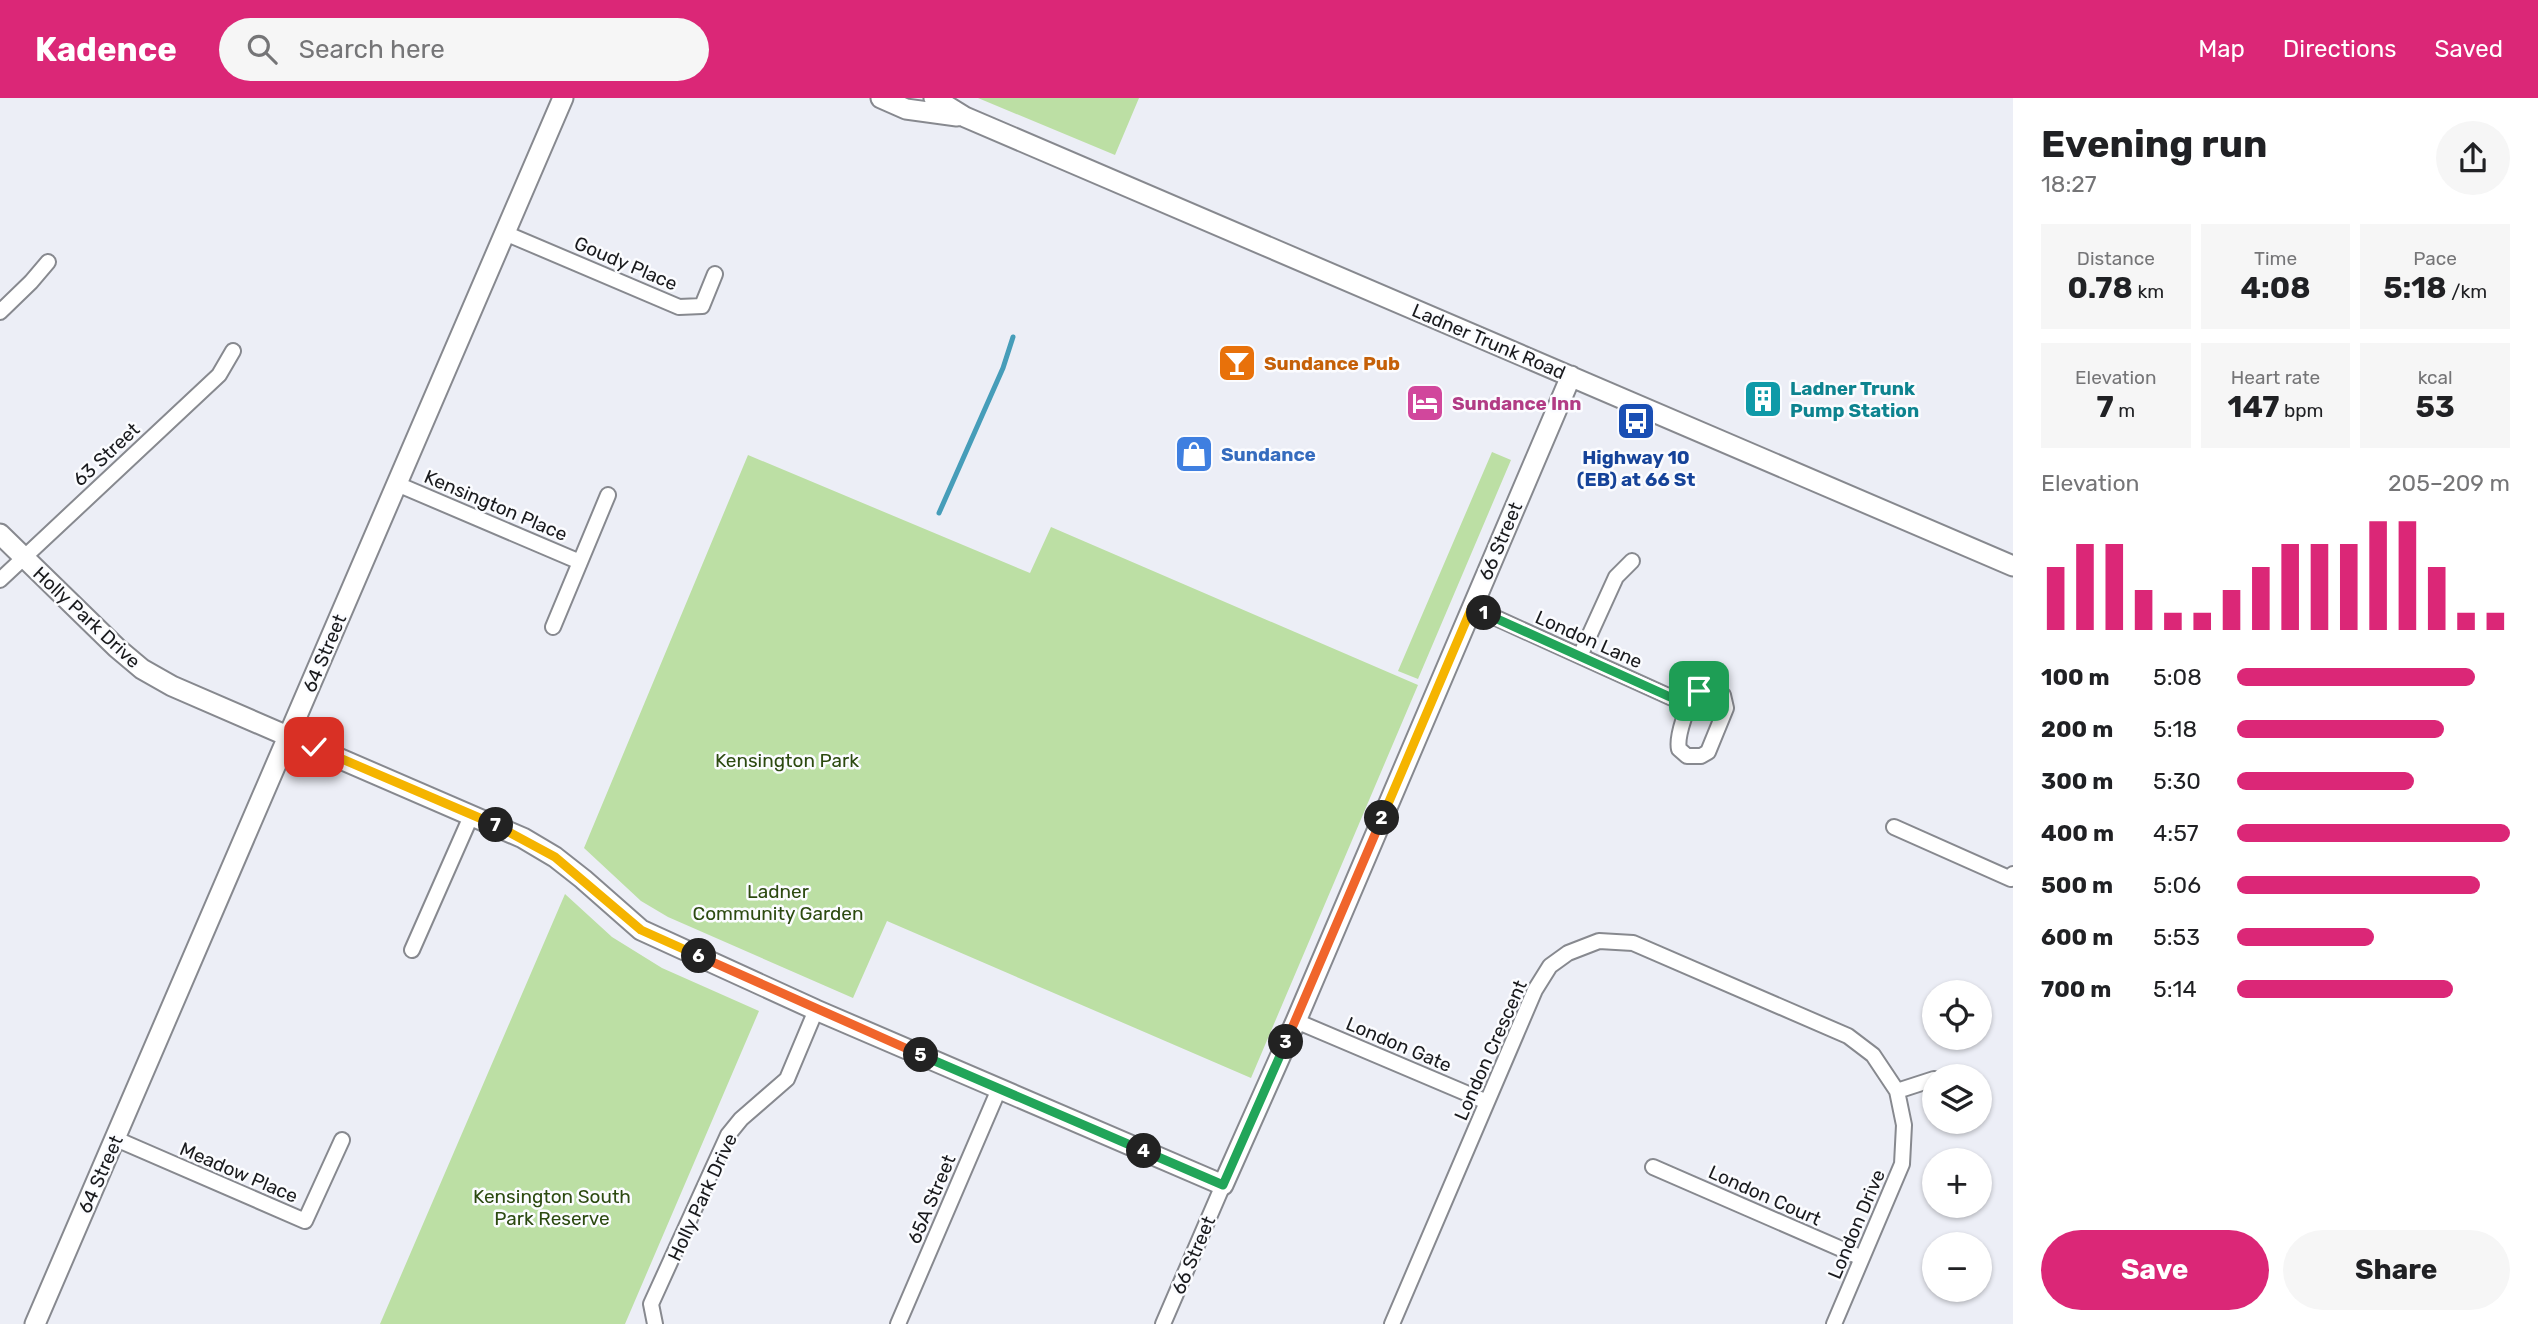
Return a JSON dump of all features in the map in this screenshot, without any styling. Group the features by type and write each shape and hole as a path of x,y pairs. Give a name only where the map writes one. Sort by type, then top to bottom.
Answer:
{"street":[{"name":"64 Street","path":"34,1324 563,98"},
{"name":"Ladner Trunk Road","path":"881,98 906,109 965,117"},
{"name":"Ladner Trunk Road","path":"934,98 965,117 2013,566"},
{"name":"Goudy Place","path":"505,233 679,307 702,306 715,274"},
{"path":"0,312 48,262"},
{"name":"63 Street","path":"0,580 219,375 233,351"},
{"name":"66 Street","path":"1169,1322 1223,1185 1571,376"},
{"name":"Kensington Place","path":"397,484 580,562"},
{"name":"Kensington Place","path":"552,627 608,495"},
{"name":"Holly Park Drive","path":"0,534 23,559 35,567 142,669 172,686 523,838 555,857 641,930 816,1010 1223,1185"},
{"path":"1580,656 1616,577 1632,561"},
{"name":"London Lane","path":"1472,607 1690,706"},
{"path":"1707,688 1719,691 1726,701 1726,708 1708,752 1702,757 1693,758 1682,753 1678,744 1679,733 1690,706 1695,695 1707,688"},
{"path":"412,950 472,814"},
{"path":"1894,827 2011,879 2013,874"},
{"name":"London Crescent","path":"1392,1324 1535,990 1549,966 1568,953 1599,942 1633,943 1848,1036 1873,1055 1897,1091"},
{"name":"Holly Park Drive","path":"655,1324 651,1304 728,1135 741,1119 787,1079 816,1010"},
{"name":"London Gate","path":"1296,1020 1487,1102"},
{"path":"1897,1091 1922,1083"},
{"name":"65A Street","path":"898,1324 999,1089"},
{"name":"London Drive","path":"1834,1324 1902,1164 1904,1125 1897,1091"},
{"name":"Meadow Place","path":"116,1139 305,1221 342,1140"},
{"name":"London Court","path":"1653,1167 1862,1258"}],"green space":[{"path":"978,98 1139,98 1115,155"},
{"path":"1492,452 1511,460 1418,679 1398,671"},
{"path":"748,455 1030,573 1051,527 1418,685 1251,1078 887,921 853,998 668,917 641,901 584,848"},
{"name":"Kensington South Park Reserve","path":"565,894 612,937 662,968 759,1011 625,1324 380,1324"}],"waterway":[{"path":"939,513 1003,368 1013,337"}],"place":[{"name":"Sundance Pub","path":"1237,363"},
{"name":"Ladner Trunk Pump Station","path":"1763,399"},
{"name":"Sundance Inn","path":"1425,403"},
{"name":"Highway 10 (EB) at 66 St","path":"1636,421"},
{"name":"Sundance","path":"1194,454"}],"route":[{"path":"314,747 523,838 583,878 641,930 816,1010 1223,1185 1472,607 1690,706 1699,691"}],"park label":[{"name":"Kensington Park","path":"787,760"},
{"name":"Ladner Community Garden","path":"778,902"}]}
